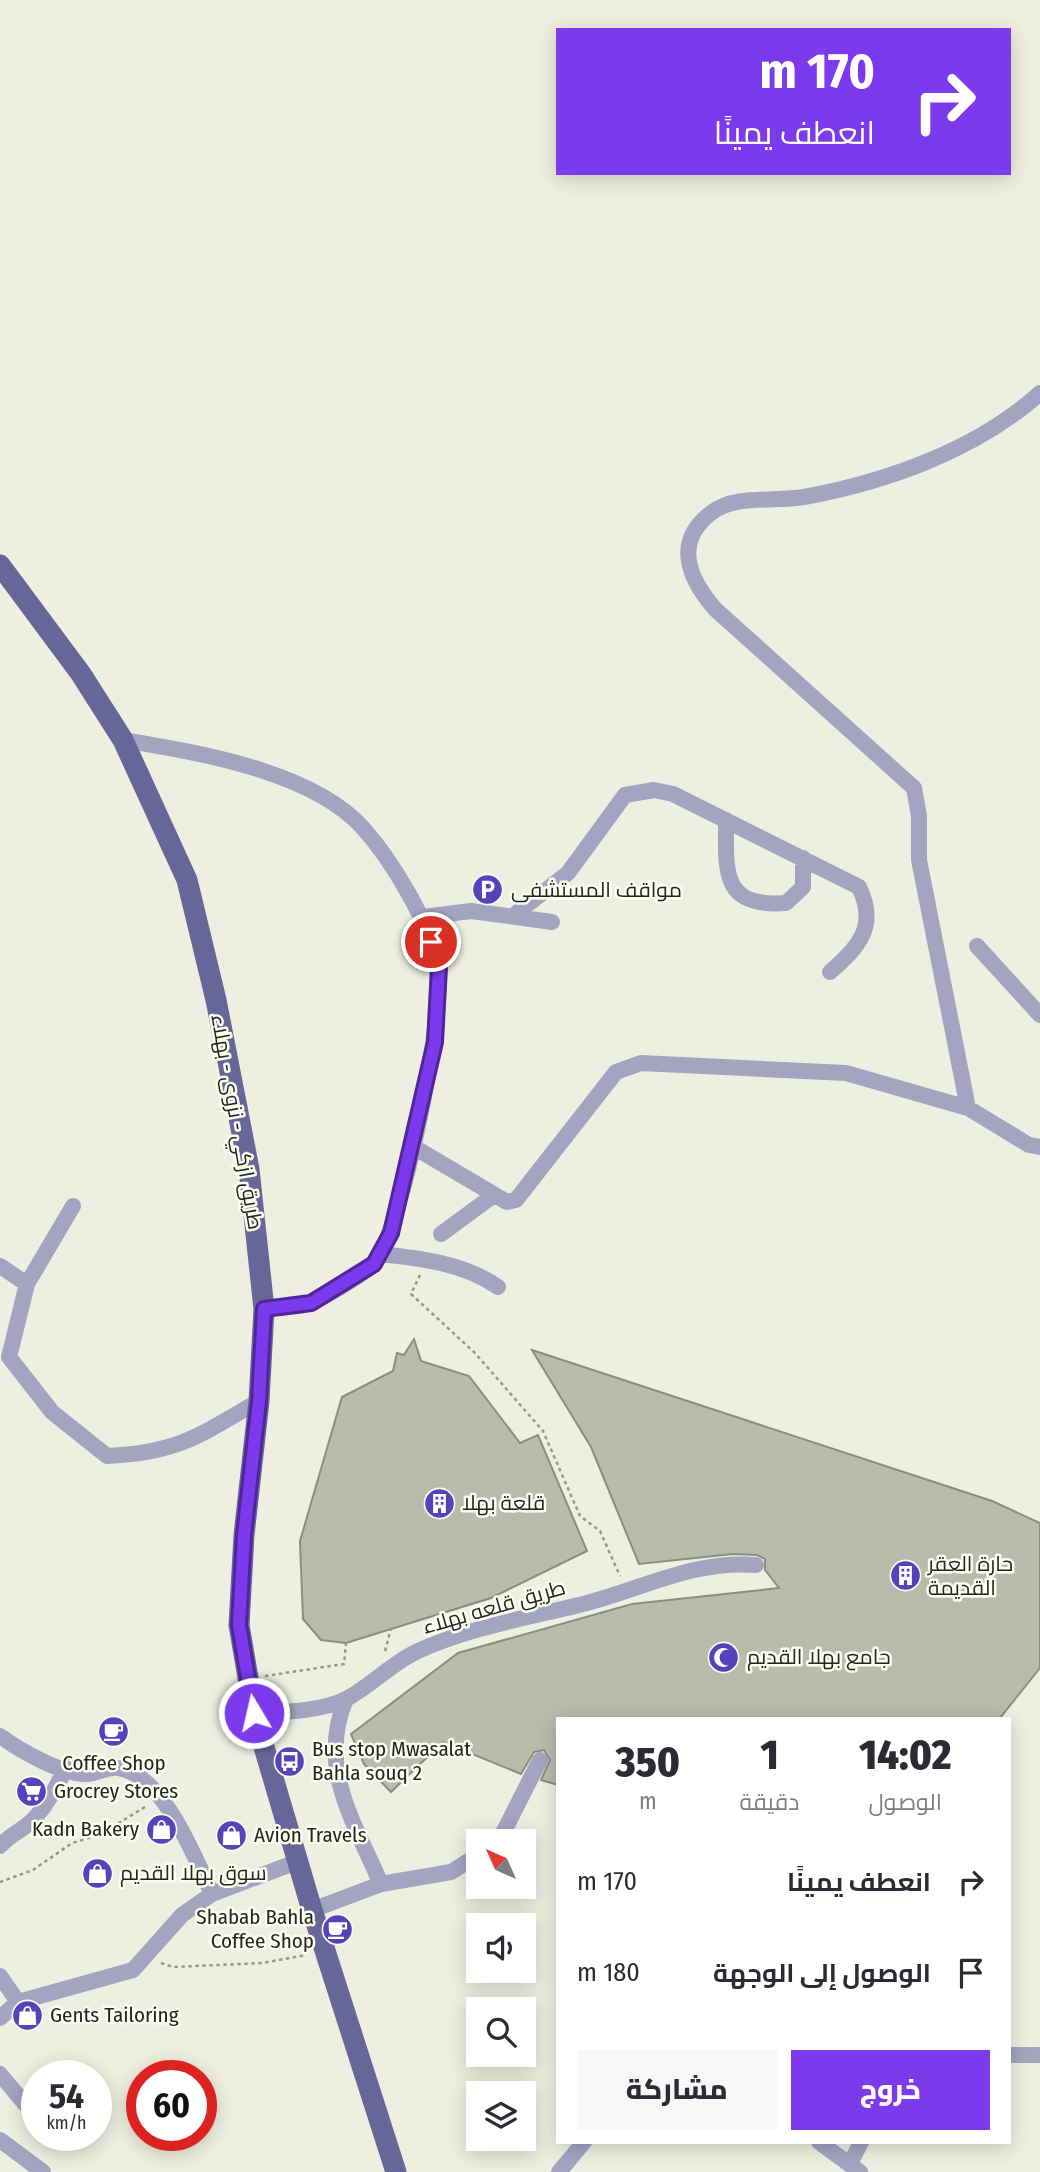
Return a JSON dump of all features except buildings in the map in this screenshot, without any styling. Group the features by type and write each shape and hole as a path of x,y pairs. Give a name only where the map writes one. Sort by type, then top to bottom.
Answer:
{"main road":[{"name":"طريق ازكي - نزوى - بهلاء","path":"0,565 81,674 123,740 187,880 216,1000 249,1169 264,1309 259,1401 244,1535 240,1615 248,1679 254,1713 312,1910 396,2172"}],"street":[{"path":"968,1108 919,860 919,816 914,788 715,610 696,587 687,559 693,533 711,513 738,502 803,497 882,477 959,447 1020,411 1040,393"},
{"path":"123,740 267,773 328,799 363,827 423,917 439,967 436,1030 391,1233 374,1264 311,1303 264,1309"},
{"path":"514,915 568,873 625,794 654,790 673,794 859,887 864,898 866,928 861,942 830,972"},
{"path":"726,820 726,864 733,886 742,898 758,904 786,903 803,887 803,858"},
{"path":"423,917 471,911 552,922"},
{"path":"977,946 1040,1015"},
{"path":"412,1146 508,1202 523,1194 616,1072 628,1065 641,1063 846,1073 968,1108 1029,1145 1040,1147"},
{"path":"441,1234 494,1195"},
{"path":"0,1371 9,1357 27,1284 73,1206"},
{"path":"379,1254 428,1260 474,1274 498,1287"},
{"path":"0,1266 27,1284"},
{"path":"9,1357 52,1412 107,1456 149,1454 185,1444 259,1401"},
{"name":"طريق قلعه بهلاء","path":"254,1713 291,1711 346,1699 399,1661 435,1644 625,1592 698,1567 717,1564 756,1565"},
{"path":"346,1699 334,1736 336,1775 381,1884"},
{"path":"0,1737 30,1757 85,1774 119,1767 142,1779 176,1819 212,1894"},
{"path":"505,1829 540,1760"},
{"path":"0,1846 9,1835 29,1825 53,1793 66,1768"},
{"path":"0,2018 18,2002 133,1970 182,1914 212,1894 299,1861"},
{"path":"312,1910 381,1884 451,1872 466,1863"},
{"path":"0,1976 18,2002"},
{"path":"1011,2055 1040,2055"},
{"path":"0,2074 21,2099"},
{"path":"0,2140 43,2172"},
{"path":"559,2172 582,2144"},
{"path":"822,2144 855,2168 861,2144"}],"path":[{"path":"428,1260 411,1294 475,1353 543,1431 580,1516 600,1531 625,1592"},
{"path":"248,1679 344,1664 345,1643"},
{"path":"0,1882 33,1870 72,1843 99,1835 159,1797"},
{"path":"144,1957 173,1967 262,1963 325,1952"}],"place":[{"name":"مواقف المستشفى","path":"488,890"},
{"name":"قلعة بهلا","path":"439,1503"},
{"name":"حارة العقر القديمة","path":"905,1576"},
{"name":"جامع بهلا القديم","path":"724,1657"},
{"name":"Coffee Shop","path":"114,1731"},
{"name":"Bus stop Mwasalat Bahla souq 2","path":"289,1761"},
{"name":"Grocrey Stores","path":"31,1791"},
{"name":"Kadn Bakery","path":"162,1829"},
{"name":"Avion Travels","path":"231,1835"},
{"name":"سوق بهلا القديم","path":"97,1873"},
{"name":"Shabab Bahla Coffee Shop","path":"337,1929"},
{"name":"Gents Tailoring","path":"27,2015"}],"route":[{"path":"254,1713 239,1625 244,1535 259,1401 264,1309 311,1303 374,1264 391,1233 435,1042 439,967 431,942"}]}
